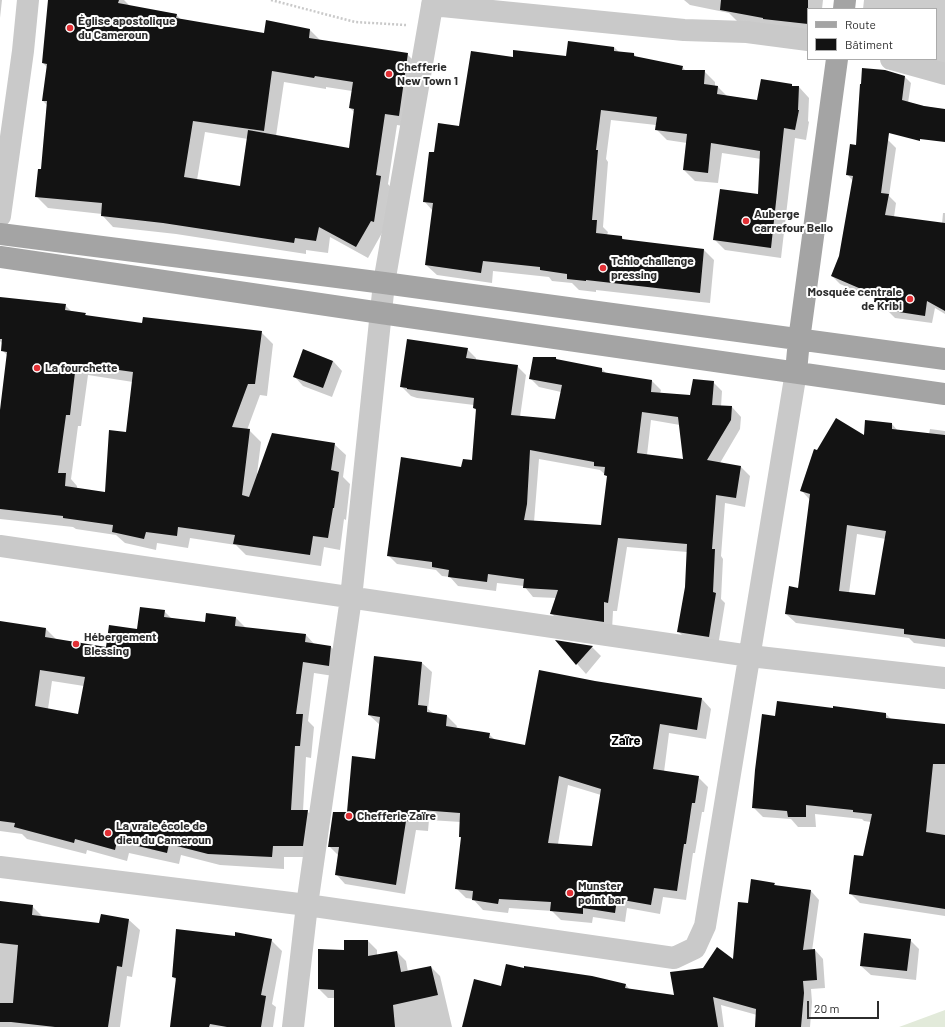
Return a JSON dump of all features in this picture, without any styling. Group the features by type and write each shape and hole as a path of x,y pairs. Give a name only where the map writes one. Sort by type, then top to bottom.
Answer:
{"main road":[{"path":"796,372 837,60"},
{"path":"0,234 945,359"},
{"path":"0,257 945,394"}],"street":[{"path":"0,216 23,51 28,0"},
{"path":"293,1027 307,905 351,598 384,284 432,2 684,30 747,32 807,40"},
{"path":"896,60 945,74"},
{"path":"0,867 307,905 674,958 695,948 705,926 796,372"},
{"path":"0,546 750,656 945,678"}],"path":[{"path":"271,0 355,22 408,25 432,2"}],"green space":[{"path":"945,1010 945,1027 899,1027"}],"building":[{"path":"48,0 119,0 118,3 177,14 176,18 264,33 266,20 310,29 309,38 408,53 399,116 385,114 376,175 381,176 374,222 371,221 356,247 319,227 316,241 295,238 294,243 163,223 101,216 102,203 35,197 38,169 41,169 47,101 42,101 47,64 42,63","holes":["272,71 314,78 315,76 353,82 349,108 354,109 349,148 248,130 240,186 184,177 193,121 264,131"]},
{"path":"721,0 808,0 807,24 763,19 720,10"},
{"path":"568,41 614,47 614,51 634,53 634,56 683,66 682,70 705,70 704,84 718,86 717,94 757,100 761,79 792,84 792,86 799,86 799,110 795,130 784,128 771,248 713,240 720,189 758,194 760,151 711,143 708,173 683,170 687,134 655,130 657,117 601,110 596,150 598,150 592,220 597,220 596,233 622,236 622,239 704,249 700,293 567,279 567,274 540,270 540,267 483,261 481,273 425,265 433,203 423,202 429,152 434,152 438,123 459,126 471,51 513,57 513,50 566,56"},
{"path":"862,68 885,70 905,76 902,100 924,106 945,109 945,142 920,139 920,141 889,133 881,193 889,194 885,215 945,223 945,311 927,301 925,316 886,310 887,304 874,302 875,295 831,276 839,256 853,176 846,175 850,144 856,145"},
{"path":"0,297 66,304 65,310 86,313 85,315 142,323 143,317 262,331 255,384 248,384 232,427 250,429 242,495 249,497 272,433 335,443 331,470 339,472 328,538 313,536 310,555 233,544 235,535 178,527 177,536 146,532 144,539 112,532 113,525 63,518 63,516 0,509 0,410 7,352 1,351 2,339 0,339","holes":["76,364 133,372 126,432 109,430 105,492 65,486 66,473 58,473 66,415 70,415"]},
{"path":"407,339 468,348 466,358 518,365 511,415 555,419 562,385 529,379 533,357 556,357 556,359 602,368 602,372 652,380 651,392 690,395 693,379 714,381 712,405 732,406 731,420 707,460 741,466 736,498 716,495 712,549 715,549 713,592 716,593 709,637 677,632 685,587 687,544 618,538 608,603 604,602 604,622 550,614 558,590 523,588 524,579 488,574 487,582 448,577 449,570 432,567 432,562 387,556 401,457 461,467 463,459 472,460 476,409 473,408 474,398 400,387","holes":["642,412 678,417 683,459 637,453","530,450 594,462 594,466 605,467 604,475 607,476 601,525 524,520 527,504"]},
{"path":"303,349 333,361 323,388 293,377"},
{"path":"836,418 864,435 865,420 892,423 892,429 945,435 945,639 904,634 904,629 785,614 789,586 798,588 810,494 800,491 814,449 817,450","holes":["847,525 886,531 875,595 839,591"]},
{"path":"140,607 165,610 164,617 205,622 206,613 236,617 235,626 306,634 305,642 331,646 329,666 303,662 296,714 303,714 300,746 295,746 291,810 308,810 303,846 273,846 272,857 208,854 169,844 167,853 117,841 115,850 75,839 74,843 14,827 15,823 0,821 0,621 46,628 45,637 106,647 109,625 137,629","holes":["40,670 85,677 78,714 35,706"]},
{"path":"555,640 593,646 576,665"},
{"path":"374,656 422,662 418,705 427,706 427,712 447,715 446,726 490,733 489,738 525,745 539,670 595,681 702,698 697,730 660,724 653,769 699,776 695,803 692,803 686,844 684,844 677,891 654,888 651,905 617,899 615,913 583,908 583,914 550,911 551,902 499,899 498,904 472,900 473,891 455,889 461,837 459,837 460,813 420,810 419,822 406,821 396,885 335,875 339,847 328,847 333,812 347,812 352,756 375,759 380,717 368,715","holes":["559,776 601,789 592,846 548,843"]},
{"path":"777,701 886,713 886,718 945,724 945,764 933,764 926,832 945,835 945,909 849,894 854,855 863,856 872,814 853,812 853,810 806,805 806,817 788,817 787,811 752,808 762,714 775,716"},
{"path":"751,879 775,883 774,885 811,890 803,950 815,949 817,980 803,981 804,993 801,1027 755,1027 756,1009 713,997 718,1027 462,1027 474,979 501,986 506,964 524,968 524,966 592,976 626,984 625,988 674,995 670,972 703,968 717,947 733,959 738,902 748,903"},
{"path":"0,901 33,905 32,915 99,923 101,914 129,919 122,967 117,966 108,1027 55,1027 0,1022 0,1003 13,1003 18,945 0,943"},
{"path":"176,929 235,936 235,932 272,939 261,995 266,996 261,1027 227,1027 210,1024 209,1027 170,1027 176,978 172,977"},
{"path":"864,933 911,939 907,971 860,966"},
{"path":"344,940 368,940 368,956 397,951 401,972 431,966 438,995 393,1005 395,1027 334,1027 334,990 318,989 318,949 344,950"}],"place":[{"name":"Église apostolique du Cameroun","path":"70,28"},
{"name":"Chefferie New Town 1","path":"389,74"},
{"name":"Auberge carrefour Bello","path":"746,221"},
{"name":"Tchio challenge pressing","path":"603,268"},
{"name":"Mosquée centrale de Kribi","path":"910,299"},
{"name":"La fourchette","path":"37,368"},
{"name":"Hébergement Blessing","path":"76,644"},
{"name":"Chefferie Zaïre","path":"349,816"},
{"name":"La vraie école de dieu du Cameroun","path":"108,833"},
{"name":"Munster point bar","path":"570,893"}],"district":[{"name":"Zaïre","path":"626,741"}]}
